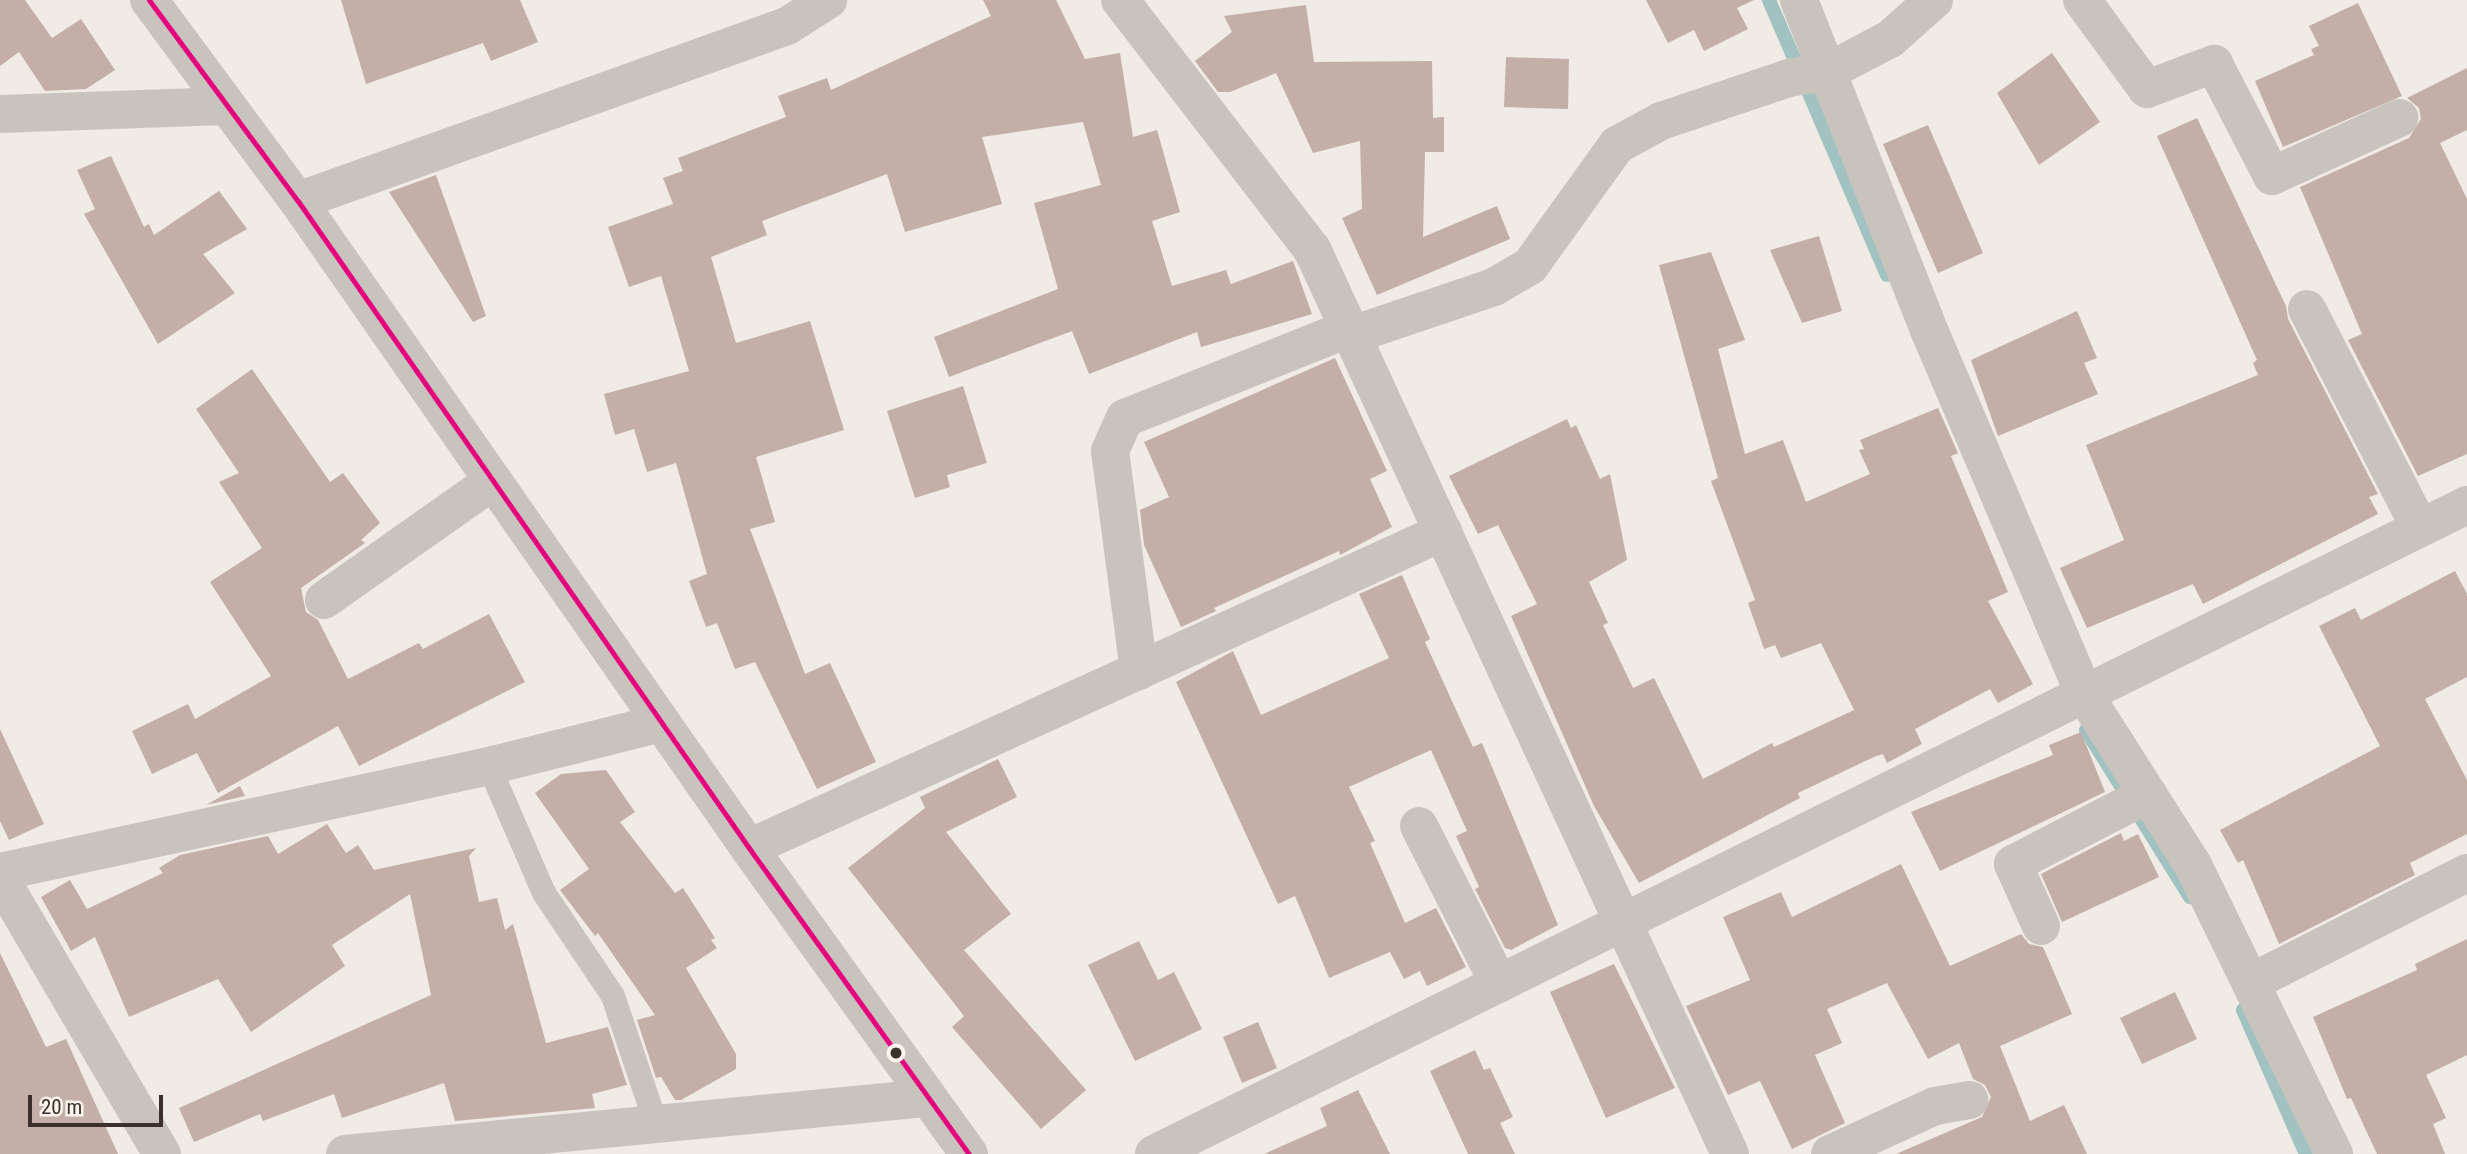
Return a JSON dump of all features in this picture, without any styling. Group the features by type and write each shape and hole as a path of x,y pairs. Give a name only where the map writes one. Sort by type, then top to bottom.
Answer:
{"street":[{"path":"149,0 298,201 749,848 969,1154"},
{"path":"298,201 787,26 828,0"},
{"path":"1120,0 1312,249 1625,921 1730,1154"},
{"path":"1799,0 1829,71 1840,110 1929,330 2084,694 2193,865 2334,1154"},
{"path":"1139,671 1110,452 1125,418 1350,332 1494,287 1530,266 1617,145 1661,121 1789,78 1829,71 1891,39 1934,0"},
{"path":"2082,0 2147,89 2214,64 2272,176 2399,118"},
{"path":"0,114 226,106"},
{"path":"2307,309 2420,528"},
{"path":"324,600 493,481"},
{"path":"1154,1154 2467,505"},
{"path":"749,848 1443,532"},
{"path":"0,872 489,766 662,723"},
{"path":"2041,926 2013,864 2148,794"},
{"path":"1419,826 1499,984"},
{"path":"2252,982 2467,873"},
{"path":"0,878 162,1154"},
{"path":"345,1154 661,1139 927,1098"},
{"path":"1830,1154 1935,1106 1969,1100"}],"lane":[{"path":"489,766 544,893 613,996 661,1139"}],"building":[{"path":"0,0 25,0 52,38 81,19 115,70 86,89 45,91 19,52 0,66"},
{"path":"341,0 520,0 538,42 491,61 483,43 366,84"},
{"path":"983,0 1056,0 1085,59 1120,53 1133,137 1157,130 1180,212 1152,221 1172,286 1226,270 1231,284 1293,261 1312,314 1201,347 1197,332 1089,374 1072,331 949,377 934,337 1058,289 1034,203 1101,185 1083,122 982,137 1002,204 905,232 887,174 762,221 767,235 711,257 736,343 810,321 844,430 756,457 775,522 750,529 805,674 830,663 876,762 817,789 755,662 735,669 717,623 706,627 689,581 707,574 676,463 647,472 634,429 615,435 604,394 689,371 661,276 629,287 608,227 673,204 663,178 683,171 678,158 786,117 778,96 827,78 831,90 991,16"},
{"path":"1646,0 1754,0 1737,8 1748,29 1704,51 1694,30 1668,43"},
{"path":"2358,3 2402,96 2283,147 2255,81 2314,55 2311,49 2319,46 2309,26"},
{"path":"1306,5 1314,62 1432,61 1433,118 1444,117 1444,152 1425,152 1423,237 1497,206 1510,239 1377,295 1342,218 1362,209 1360,141 1313,153 1276,73 1230,92 1218,92 1195,61 1232,32 1224,16"},
{"path":"2052,53 2100,122 2039,165 1997,93"},
{"path":"1506,57 1569,59 1568,109 1504,107"},
{"path":"2467,68 2467,130 2440,143 2467,199 2467,454 2418,476 2348,340 2362,334 2300,187 2409,138 2421,119 2419,108 2407,98"},
{"path":"2197,118 2286,306 2288,319 2378,494 2369,497 2378,514 2203,604 2193,584 2087,628 2060,568 2124,540 2086,445 2258,375 2253,363 2257,360 2157,136"},
{"path":"1928,125 1983,253 1938,273 1883,144"},
{"path":"111,156 144,227 149,224 154,235 219,191 247,229 203,254 235,293 158,344 84,214 95,209 77,170"},
{"path":"436,175 486,316 473,322 389,192"},
{"path":"1819,236 1842,311 1802,323 1770,250"},
{"path":"1711,252 1745,340 1718,349 1745,454 1783,440 1806,502 1870,474 1859,450 1864,449 1860,440 1938,408 1958,453 1951,456 2008,592 1988,601 2033,684 1998,703 1990,689 1915,729 1922,744 1887,763 1883,754 1876,756 1798,793 1800,798 1639,883 1594,806 1511,616 1537,604 1498,525 1478,534 1449,476 1567,419 1571,428 1576,425 1600,479 1610,474 1627,560 1589,582 1608,623 1603,625 1633,688 1654,678 1703,779 1772,743 1774,747 1854,710 1821,643 1781,658 1775,645 1764,649 1748,603 1755,600 1711,481 1718,478 1659,265"},
{"path":"2077,311 2097,358 2084,363 2098,394 1998,436 1971,360"},
{"path":"1335,358 1387,471 1370,479 1392,527 1340,555 1339,551 1214,608 1216,611 1181,627 1144,545 1140,510 1169,497 1144,442"},
{"path":"252,369 330,482 343,473 380,523 361,540 365,543 301,588 306,612 318,620 348,679 419,643 423,649 489,614 525,682 359,766 338,726 218,793 197,753 152,774 132,731 188,704 195,719 271,676 210,582 262,548 219,482 239,473 196,409"},
{"path":"963,386 987,463 947,475 950,487 915,498 887,411"},
{"path":"2455,571 2467,594 2467,677 2425,699 2467,780 2467,834 2410,863 2415,875 2279,944 2243,860 2238,863 2220,830 2380,746 2319,626 2355,608 2361,620"},
{"path":"1402,575 1430,639 1425,642 1473,747 1482,743 1558,925 1511,950 1505,948 1475,889 1479,887 1456,836 1467,831 1431,750 1349,787 1375,841 1370,843 1405,923 1436,908 1466,967 1427,986 1420,971 1404,979 1390,952 1329,978 1295,896 1278,904 1176,682 1233,651 1261,715 1389,658 1359,594"},
{"path":"0,729 44,824 9,840 0,821"},
{"path":"2081,732 2105,792 1940,871 1911,812 2053,755 2049,745"},
{"path":"998,759 1017,797 946,832 1011,914 964,950 1086,1090 1041,1129 952,1027 964,1016 848,868 925,808 920,797"},
{"path":"606,770 635,812 620,822 675,893 683,888 715,938 711,940 717,948 686,968 736,1054 736,1069 681,1100 675,1100 661,1077 656,1078 637,1020 655,1015 598,933 595,936 560,890 589,869 535,793 561,774"},
{"path":"240,786 245,796 206,805"},
{"path":"327,824 346,853 358,845 374,870 476,848 469,856 479,902 497,898 505,930 513,924 546,1043 608,1027 627,1085 592,1094 595,1108 455,1121 444,1083 342,1118 334,1094 263,1121 260,1114 194,1142 179,1108 431,995 410,894 332,945 345,966 251,1032 218,979 129,1017 95,937 71,951 41,897 70,880 87,909 163,873 159,868 180,855 268,836 278,854"},
{"path":"2121,833 2124,841 2138,834 2159,877 2062,922 2041,874"},
{"path":"1901,864 1950,966 2021,934 2029,944 2043,947 2072,1014 2000,1046 2030,1121 2064,1105 2087,1154 1896,1154 1982,1117 1991,1097 1985,1085 1973,1079 1959,1043 1928,1059 1887,983 1827,1009 1842,1043 1815,1055 1845,1123 1792,1149 1760,1081 1728,1095 1686,1006 1750,980 1723,917 1781,892 1792,917"},
{"path":"2467,939 2467,1055 2426,1075 2446,1118 2433,1124 2445,1154 2377,1154 2351,1098 2347,1099 2313,1017 2417,970 2415,964"},
{"path":"1139,941 1158,980 1174,972 1202,1029 1135,1061 1088,965"},
{"path":"0,953 46,1047 66,1039 118,1154 0,1154"},
{"path":"1614,964 1675,1088 1606,1118 1550,992"},
{"path":"2175,992 2197,1039 2142,1064 2120,1018"},
{"path":"1258,1022 1277,1068 1242,1083 1223,1037"},
{"path":"1475,1050 1484,1070 1490,1068 1513,1117 1500,1123 1515,1154 1468,1154 1430,1071"},
{"path":"1358,1090 1390,1154 1264,1154 1327,1126 1320,1108"}],"waterway":[{"path":"1769,0 1887,275"},
{"path":"2086,730 2190,897"},
{"path":"2243,1010 2306,1154"}],"transit line":[{"path":"149,0 298,201 749,848 969,1154"}]}
